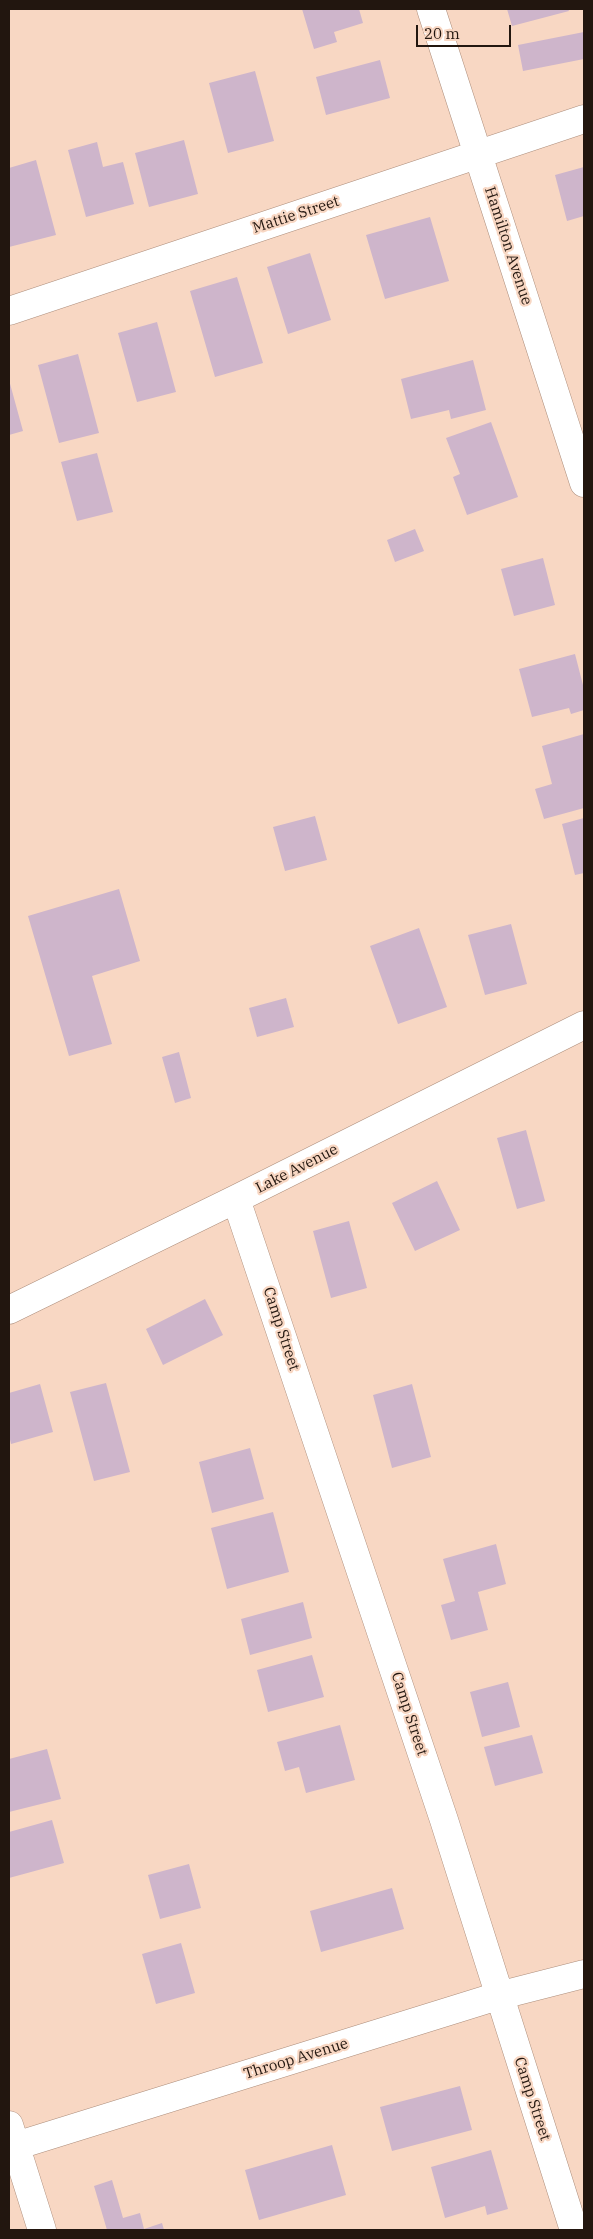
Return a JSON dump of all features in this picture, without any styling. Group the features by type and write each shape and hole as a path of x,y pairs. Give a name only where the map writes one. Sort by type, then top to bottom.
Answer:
{"street":[{"name":"Hamilton Avenue","path":"432,9 584,483"},
{"name":"Mattie Street","path":"9,311 584,119"},
{"name":"Lake Avenue","path":"9,1310 584,1025"},
{"name":"Camp Street","path":"236,1199 444,1820 498,1996 574,2230"},
{"name":"Throop Avenue","path":"11,2139 498,1996 584,1974"},
{"path":"11,2139 42,2230"}],"building":[{"path":"302,9 359,9 363,23 334,32 337,42 314,49"},
{"path":"507,9 568,9 569,11 512,26"},
{"path":"584,32 584,59 523,71 518,45"},
{"path":"380,60 390,98 326,115 316,77"},
{"path":"255,71 274,141 228,153 209,83"},
{"path":"184,140 198,194 149,207 135,153"},
{"path":"97,142 103,167 123,162 134,204 86,217 68,150"},
{"path":"36,160 56,235 9,247 9,168"},
{"path":"584,167 584,216 567,221 555,175"},
{"path":"430,217 449,281 385,299 366,235"},
{"path":"310,253 331,320 288,334 267,267"},
{"path":"237,277 263,363 215,377 190,291"},
{"path":"157,322 176,392 137,402 118,333"},
{"path":"78,354 99,433 59,443 38,365"},
{"path":"473,360 486,410 451,419 449,410 411,419 401,379"},
{"path":"9,380 23,431 9,435"},
{"path":"491,422 518,497 467,515 453,477 460,474 446,438"},
{"path":"97,453 113,512 77,521 61,462"},
{"path":"415,529 424,551 395,562 387,540"},
{"path":"543,558 555,605 514,616 501,569"},
{"path":"575,654 584,689 584,710 571,714 569,708 532,717 519,669"},
{"path":"584,734 584,808 544,819 535,789 552,784 542,746"},
{"path":"315,816 327,860 285,871 273,827"},
{"path":"584,818 584,873 575,875 562,824"},
{"path":"119,889 140,961 92,976 112,1044 69,1056 28,916"},
{"path":"511,924 527,984 485,995 468,935"},
{"path":"419,928 447,1007 398,1024 370,946"},
{"path":"286,998 294,1027 257,1037 249,1008"},
{"path":"179,1052 191,1098 175,1103 162,1057"},
{"path":"526,1130 545,1201 517,1209 497,1138"},
{"path":"437,1181 460,1230 415,1251 392,1203"},
{"path":"349,1221 367,1288 331,1298 313,1231"},
{"path":"205,1299 223,1335 163,1365 146,1329"},
{"path":"106,1383 130,1472 94,1481 70,1392"},
{"path":"40,1384 53,1432 11,1444 9,1435 9,1393"},
{"path":"412,1384 431,1457 392,1468 373,1395"},
{"path":"250,1448 264,1499 212,1513 199,1462"},
{"path":"273,1512 289,1572 227,1589 211,1528"},
{"path":"496,1544 506,1584 478,1592 488,1630 451,1640 441,1605 455,1601 443,1559"},
{"path":"303,1602 312,1638 250,1655 241,1619"},
{"path":"312,1655 324,1697 268,1712 257,1670"},
{"path":"508,1682 520,1727 482,1737 470,1692"},
{"path":"340,1725 355,1780 306,1793 299,1767 285,1771 277,1742"},
{"path":"532,1735 543,1773 495,1786 484,1747"},
{"path":"47,1749 61,1799 9,1812 9,1759"},
{"path":"52,1820 64,1863 9,1878 9,1832"},
{"path":"189,1864 201,1908 160,1919 148,1875"},
{"path":"392,1888 404,1929 321,1952 310,1911"},
{"path":"181,1943 195,1993 156,2004 142,1954"},
{"path":"460,2086 472,2130 392,2151 380,2107"},
{"path":"332,2145 346,2195 259,2220 245,2170"},
{"path":"491,2150 508,2209 487,2215 485,2206 445,2218 431,2167"},
{"path":"112,2180 123,2218 140,2213 144,2229 162,2223 164,2230 107,2230 94,2186"}]}
